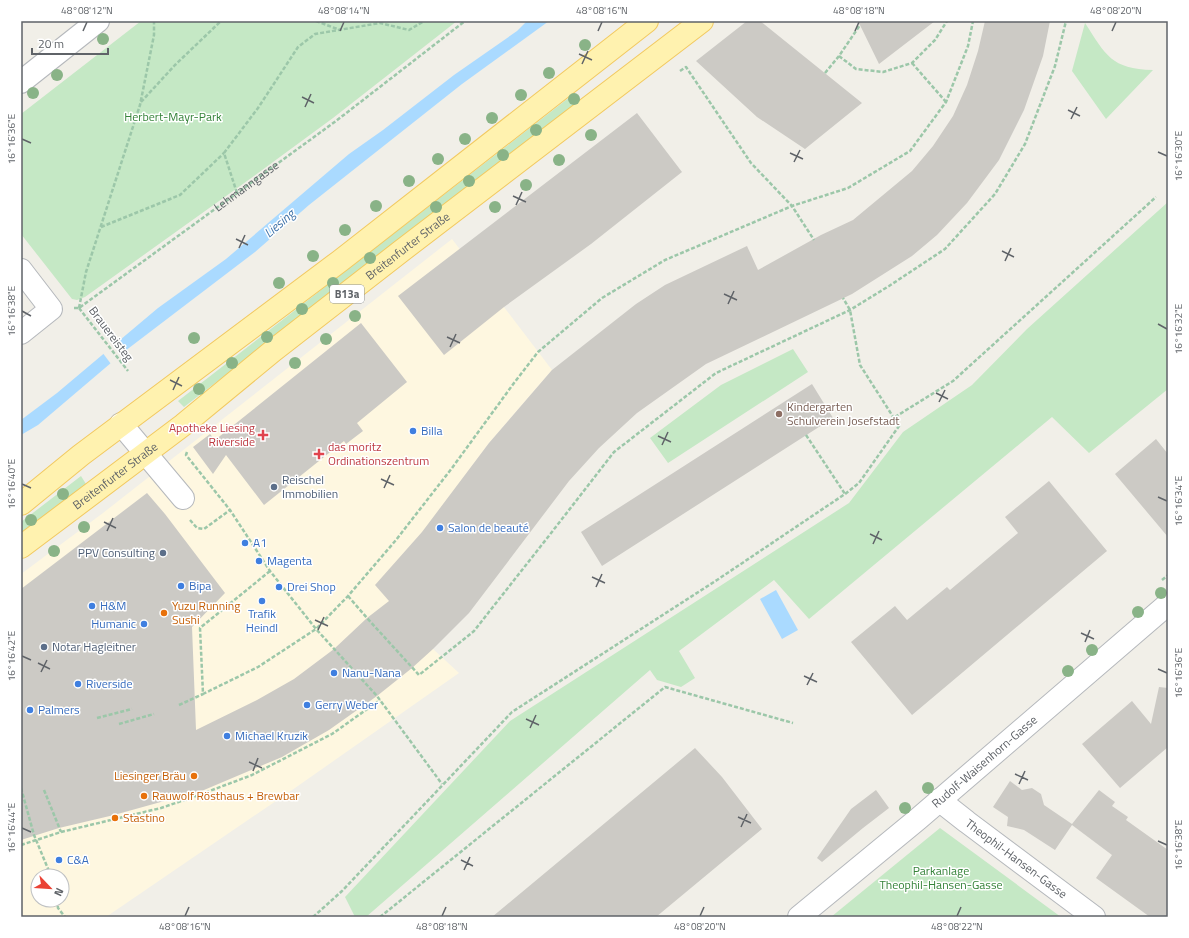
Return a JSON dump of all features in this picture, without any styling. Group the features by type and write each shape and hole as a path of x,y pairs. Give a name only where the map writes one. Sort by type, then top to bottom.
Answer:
{"main road":[{"name":"B13a","path":"21,504 121,424 340,261 647,21"},
{"name":"Breitenfurter Straße","path":"21,548 146,454 274,350 387,262 702,21"},
{"path":"618,45 639,69"}],"street":[{"path":"21,82 98,21"},
{"path":"21,270 51,309 21,333"},
{"path":"121,424 146,454 185,507"},
{"name":"Rudolf-Waisenhorn-Gasse","path":"799,917 939,800 1168,604"},
{"name":"Theophil-Hansen-Gasse","path":"939,800 1094,917"}],"path":[{"path":"51,309 79,308 86,272 141,102 154,35 154,21"},
{"path":"141,102 175,65 221,21"},
{"path":"316,21 340,31"},
{"path":"101,227 180,195 224,153 258,108 298,47 315,34 340,31 380,23 409,30 424,21"},
{"name":"Lehmanngasse","path":"79,308 336,121 465,21"},
{"path":"839,56 856,68 883,72 912,63 935,40 947,21"},
{"path":"179,705 258,667 316,629 348,596 396,540 452,468 538,352 602,298 664,260 792,206 848,188 910,151 946,102 968,46 973,21"},
{"path":"348,596 419,675 474,631 614,452 716,373 850,310 890,286 945,249 995,194 1025,144 1055,66 1066,21"},
{"path":"825,73 839,56 860,25"},
{"path":"912,63 946,102"},
{"path":"680,71 686,67 751,163 792,206 814,240"},
{"path":"224,153 237,193"},
{"path":"895,417 953,382 1156,197"},
{"path":"314,917 342,891 512,712 717,580 859,484 900,426 860,365 850,310 843,298"},
{"name":"Brauereisteg","path":"79,308 128,371"},
{"path":"806,435 845,494"},
{"path":"195,467 230,510 270,572 316,629 380,700 442,784"},
{"path":"185,507 197,528 204,529 230,510"},
{"path":"203,694 200,628 270,572"},
{"path":"380,917 665,687 793,723"},
{"path":"21,844 115,817 161,808 199,796 252,775 332,734 380,700"},
{"path":"97,718 132,709"},
{"path":"119,724 154,714"},
{"path":"21,788 36,839 49,868"},
{"path":"44,790 61,832"},
{"path":"177,798 178,802"},
{"path":"58,908 65,917"}],"shaded area":[{"path":"452,239 552,370 489,443 458,485 433,649 459,673 295,788 106,917 21,917 21,574 103,513"}],"green space":[{"name":"Herbert-Mayr-Park","path":"141,21 457,21 333,118 254,176 85,297 77,300 72,299 21,234 21,114"},
{"path":"1085,23 1099,44 1111,58 1128,67 1153,70 1106,119 1072,71"},
{"path":"575,93 580,102 184,407 178,401"},
{"path":"1168,202 1168,389 1089,453 1052,417 809,619 774,580 679,651 695,678 681,687 657,680 650,670 366,917 355,917 345,897 510,721 849,503 903,432 972,385 1027,329"},
{"path":"793,349 808,372 668,463 650,438 721,385"},
{"path":"81,476 86,484 21,534 21,522"},
{"name":"Parkanlage Theophil-Hansen-Gasse","path":"940,828 1061,917 831,917"}],"water":[{"name":"Liesing","path":"527,21 549,21 462,84 309,205 255,252 125,351 38,425 21,435 21,420 57,393 158,308 226,259 349,154 383,130 454,75 517,31"},
{"path":"776,590 798,630 782,639 760,599"}],"pier":[{"path":"115,340 125,353 111,364 102,352"}],"building":[{"path":"747,21 760,21 862,103 805,149 757,117 696,61"},
{"path":"858,21 935,21 879,64"},
{"path":"985,21 1050,21 1043,56 1024,110 999,160 967,203 937,235 912,256 852,294 706,364 637,413 599,448 569,481 469,613 412,668 377,696 329,730 282,757 204,790 114,815 59,828 21,840 21,589 147,493 165,514 225,593 192,627 196,730 257,700 294,679 334,649 367,618 389,601 375,585 422,532 489,443 552,370 636,304 665,285 747,246 758,270 821,235 853,220 912,171 933,146 953,116 967,85 978,51"},
{"path":"637,113 682,172 591,244 504,307 444,355 398,296"},
{"path":"361,323 407,382 357,423 363,431 346,444 344,441 264,505 226,455 213,474 193,447 210,434 215,440"},
{"path":"812,384 833,418 602,566 581,532"},
{"path":"1156,439 1168,454 1168,537 1115,474"},
{"path":"1049,481 1107,551 912,715 851,642 895,606 907,620 947,587 950,590 1018,533 1005,517"},
{"path":"1159,687 1168,688 1168,747 1120,788 1082,744 1132,701 1151,724"},
{"path":"695,748 722,777 762,829 656,917 492,917"},
{"path":"1010,781 1022,790 1032,788 1041,794 1044,805 1072,824 1099,790 1115,802 1112,806 1128,817 1126,820 1168,850 1168,917 1150,917 1096,878 1112,855 1072,825 1055,850 1024,830 1007,826 1008,817 993,807"},
{"path":"876,790 889,808 822,862 817,858 851,809"}],"place":[{"name":"Kindergarten Schulverein Josefstadt","path":"779,414"},
{"name":"Billa","path":"413,431"},
{"name":"Apotheke Liesing Riverside","path":"263,435"},
{"name":"das moritz Ordinationszentrum","path":"319,454"},
{"name":"Reischel Immobilien","path":"274,487"},
{"name":"Salon de beauté","path":"440,528"},
{"name":"A1","path":"245,543"},
{"name":"PPV Consulting","path":"163,553"},
{"name":"Magenta","path":"259,561"},
{"name":"Bipa","path":"181,586"},
{"name":"Drei Shop","path":"279,587"},
{"name":"Trafik Heindl","path":"262,601"},
{"name":"H&M","path":"92,606"},
{"name":"Yuzu Running Sushi","path":"164,613"},
{"name":"Humanic","path":"144,624"},
{"name":"Notar Hagleitner","path":"44,647"},
{"name":"Nanu-Nana","path":"334,673"},
{"name":"Riverside","path":"78,684"},
{"name":"Gerry Weber","path":"307,705"},
{"name":"Palmers","path":"30,710"},
{"name":"Michael Kruzik","path":"227,736"},
{"name":"Liesinger Bräu","path":"194,776"},
{"name":"Rauwolf Rösthaus + Brewbar","path":"144,796"},
{"name":"Stastino","path":"115,818"},
{"name":"C&A","path":"59,860"}]}
